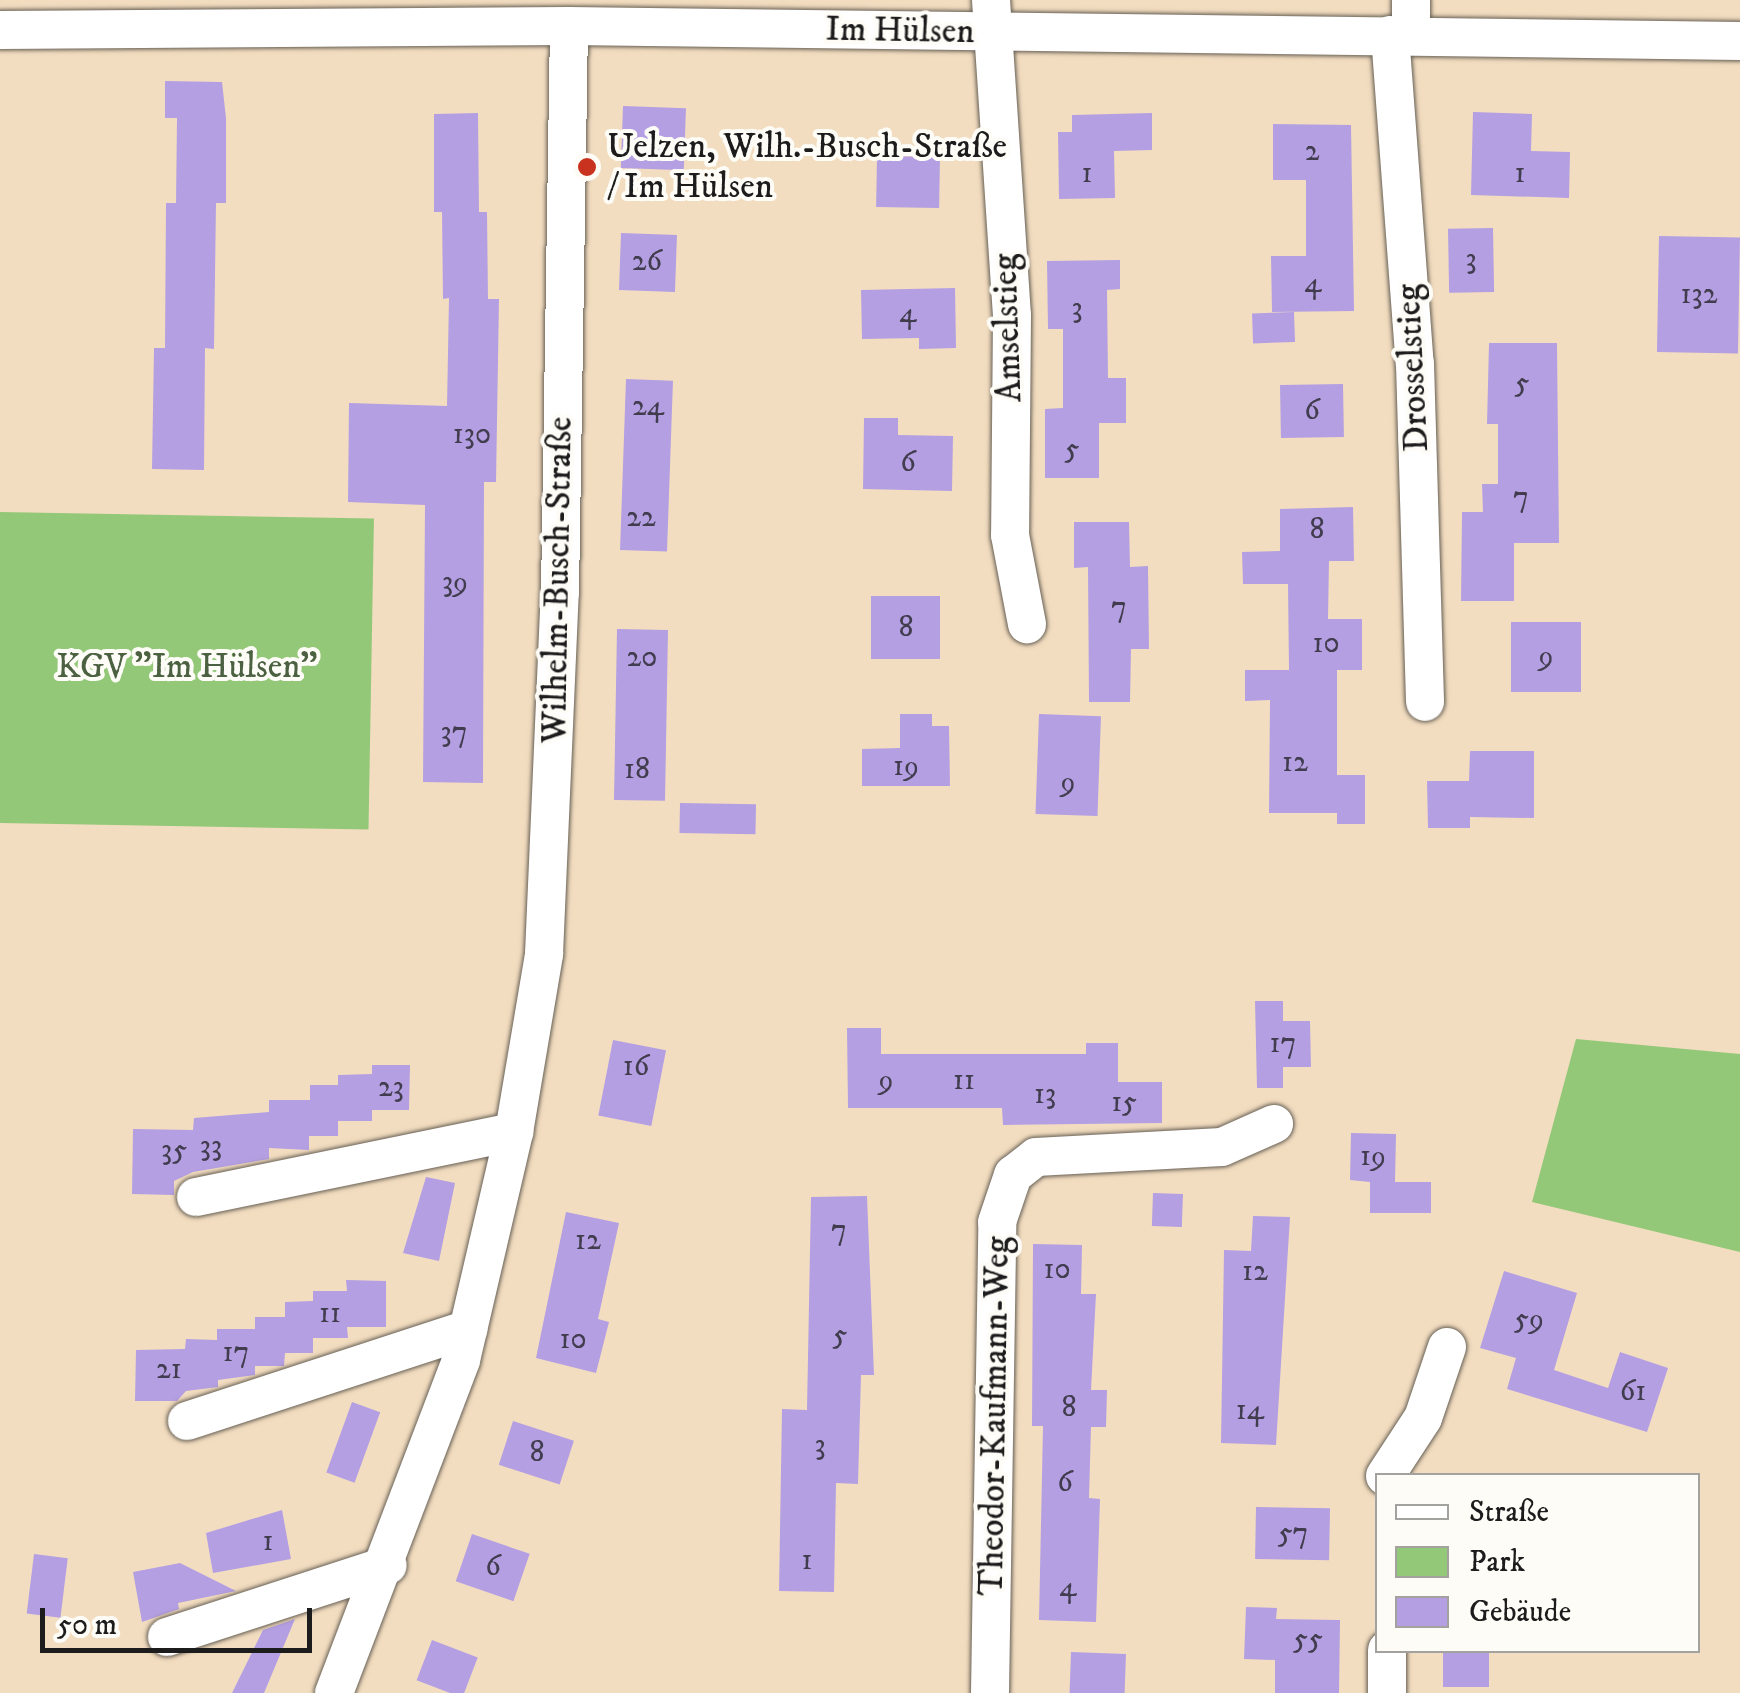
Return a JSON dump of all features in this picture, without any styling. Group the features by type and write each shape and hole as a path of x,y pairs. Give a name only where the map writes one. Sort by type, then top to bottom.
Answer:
{"street":[{"name":"Im Hülsen","path":"0,30 254,13 568,26 990,16 1404,23 1740,41"},
{"name":"Amselstieg","path":"990,16 1012,315 1010,535 1027,624"},
{"name":"Drosselstieg","path":"1404,23 1425,702"},
{"name":"Wilhelm-Busch-Straße","path":"334,1693 388,1565 468,1329 514,1132 550,906 568,26"},
{"name":"Theodor-Kaufmann-Weg","path":"990,1693 996,1222 1014,1175 1036,1157 1222,1147 1274,1124"},
{"path":"196,1197 514,1132"},
{"path":"186,1421 468,1329"},
{"path":"1387,1473 1423,1418 1446,1347"},
{"path":"168,1637 388,1565"},
{"path":"1387,1653 1387,1693"}],"green space":[{"name":"KGV \"Im Hülsen\"","path":"0,512 374,519 369,829 0,823"},
{"path":"1576,1039 1740,1054 1740,1252 1532,1202"}],"building":[{"path":"165,81 222,82 226,118 226,203 216,203 214,349 205,348 204,470 152,469 154,348 165,348 166,203 176,203 177,118 165,118"},
{"path":"623,106 686,108 684,170 621,168"},
{"path":"1473,112 1532,114 1531,151 1570,152 1569,198 1471,195"},
{"path":"478,113 479,212 487,212 488,299 499,299 496,482 484,482 483,783 423,782 425,505 348,502 349,403 447,406 449,298 443,299 442,212 434,212 434,114"},
{"path":"1152,113 1152,150 1114,151 1115,198 1059,199 1058,132 1072,132 1072,115"},
{"path":"1273,124 1351,125 1354,311 1272,312 1271,256 1306,256 1306,180 1273,180"},
{"path":"877,156 940,157 939,208 876,207"},
{"path":"1493,228 1494,292 1449,293 1448,229"},
{"path":"621,233 677,235 675,292 619,290"},
{"path":"1659,236 1740,237 1738,353 1657,352"},
{"path":"1120,260 1120,289 1107,290 1108,378 1126,378 1126,423 1099,423 1099,478 1045,478 1045,409 1063,408 1063,329 1048,329 1047,261"},
{"path":"955,288 956,348 919,349 919,338 862,339 861,290"},
{"path":"1294,312 1295,342 1253,343 1252,313"},
{"path":"1489,343 1557,343 1559,543 1514,543 1514,601 1461,601 1462,512 1483,512 1482,484 1498,484 1498,424 1487,424"},
{"path":"626,379 673,381 667,552 620,550"},
{"path":"1343,384 1344,437 1281,438 1280,385"},
{"path":"864,418 898,418 898,435 953,436 952,491 863,489"},
{"path":"1353,507 1354,561 1329,561 1328,619 1362,619 1362,670 1337,670 1337,775 1365,775 1365,824 1337,824 1337,813 1269,813 1270,700 1245,701 1245,670 1289,670 1288,584 1243,584 1242,552 1280,551 1280,509"},
{"path":"1074,522 1129,522 1130,567 1148,566 1149,649 1131,649 1130,702 1089,702 1088,567 1074,568"},
{"path":"871,596 940,596 940,659 871,659"},
{"path":"1511,622 1581,622 1581,692 1511,692"},
{"path":"617,629 668,630 665,801 614,800"},
{"path":"900,714 932,714 932,726 949,726 950,786 862,786 862,749 900,748"},
{"path":"1039,714 1101,716 1097,816 1036,814"},
{"path":"1470,751 1534,751 1534,818 1470,817 1470,828 1428,828 1427,781 1469,781"},
{"path":"680,803 756,804 755,834 679,833"},
{"path":"1255,1001 1283,1001 1283,1021 1310,1021 1311,1067 1283,1067 1283,1088 1257,1088"},
{"path":"847,1028 881,1028 881,1054 1086,1054 1086,1043 1118,1043 1118,1082 1162,1082 1162,1123 1003,1125 1002,1108 848,1108"},
{"path":"613,1040 666,1050 651,1126 598,1116"},
{"path":"372,1065 410,1065 409,1110 372,1110 372,1121 338,1121 338,1136 309,1136 309,1150 269,1148 269,1159 193,1172 174,1181 174,1195 132,1194 133,1129 193,1130 194,1118 269,1112 269,1100 310,1100 310,1085 338,1085 338,1075 372,1074"},
{"path":"1351,1133 1396,1134 1395,1182 1431,1182 1431,1213 1370,1213 1370,1182 1350,1180"},
{"path":"426,1177 455,1183 439,1261 403,1253"},
{"path":"1153,1193 1183,1194 1182,1227 1152,1226"},
{"path":"867,1196 874,1375 861,1375 858,1484 836,1483 834,1592 779,1591 782,1409 807,1410 811,1197"},
{"path":"566,1212 619,1223 598,1319 609,1322 596,1373 536,1358"},
{"path":"1253,1216 1290,1217 1276,1445 1221,1443 1224,1250 1251,1251"},
{"path":"1033,1244 1082,1245 1081,1294 1096,1294 1091,1390 1107,1390 1106,1427 1091,1427 1089,1498 1100,1499 1096,1622 1039,1620 1043,1426 1032,1426"},
{"path":"1504,1271 1577,1293 1554,1370 1608,1388 1620,1352 1668,1368 1647,1432 1507,1389 1516,1358 1480,1348"},
{"path":"346,1280 386,1281 386,1327 347,1327 348,1338 313,1338 313,1353 285,1353 284,1366 255,1366 255,1375 218,1380 218,1387 186,1391 177,1401 135,1401 136,1350 185,1349 186,1339 217,1340 217,1329 255,1329 255,1317 285,1317 285,1302 313,1301 313,1291 347,1291"},
{"path":"352,1402 380,1412 355,1483 326,1472"},
{"path":"513,1421 574,1441 560,1485 499,1465"},
{"path":"1256,1507 1330,1508 1329,1560 1255,1559"},
{"path":"282,1510 291,1559 213,1573 206,1533"},
{"path":"472,1534 530,1554 513,1601 456,1581"},
{"path":"34,1554 68,1558 60,1618 27,1614"},
{"path":"180,1563 236,1591 178,1603 179,1609 142,1622 133,1572"},
{"path":"1246,1607 1277,1608 1276,1619 1340,1620 1339,1693 1275,1693 1275,1660 1244,1659"},
{"path":"295,1619 264,1693 232,1693 263,1630"},
{"path":"432,1640 478,1658 464,1693 450,1693 417,1680"},
{"path":"1071,1652 1126,1654 1125,1693 1070,1693"},
{"path":"1443,1653 1489,1653 1489,1687 1443,1687"}],"place":[{"name":"Uelzen, Wilh.-Busch-Straße / Im Hülsen","path":"587,167"}]}
